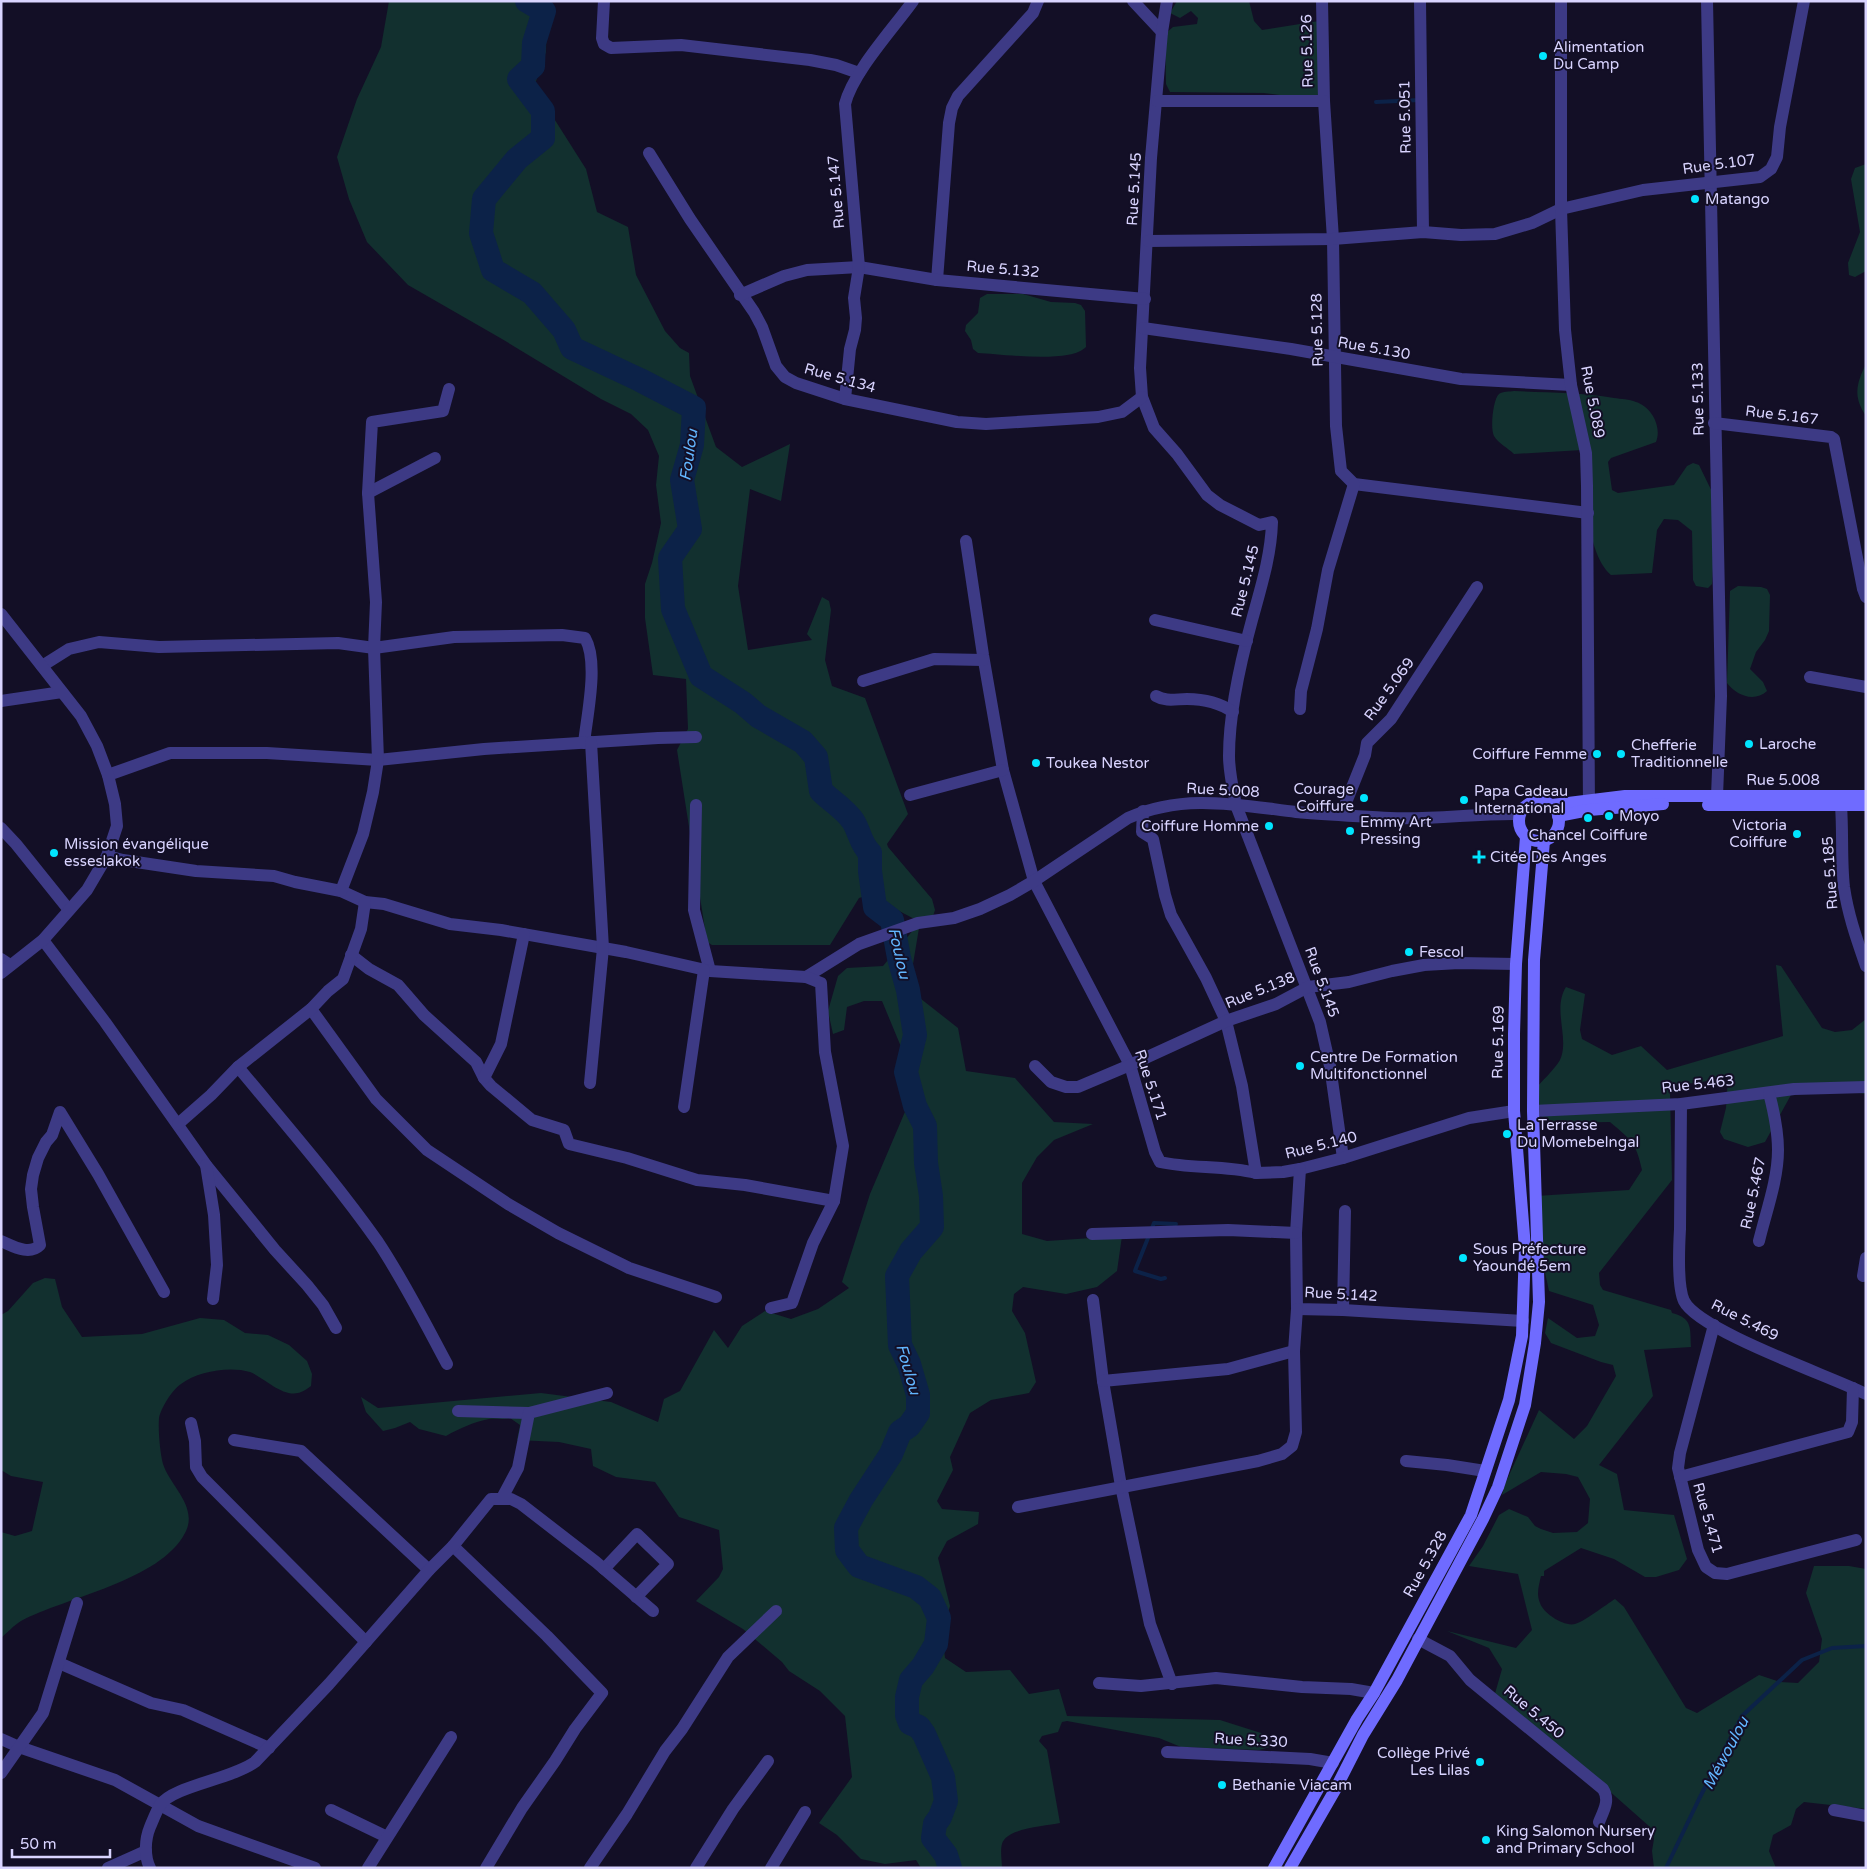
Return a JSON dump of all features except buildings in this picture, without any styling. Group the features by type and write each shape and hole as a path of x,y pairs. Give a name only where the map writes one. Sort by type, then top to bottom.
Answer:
{"main road":[{"name":"Rue 5.008","path":"1555,811 1659,795 1866,796"},
{"path":"1540,801 1555,811 1559,822 1555,834 1544,841 1531,840 1526,837 1519,826 1520,814 1523,808 1534,802 1540,801"},
{"name":"Rue 5.008","path":"1589,805 1866,805"},
{"name":"Rue 5.169","path":"1525,1248 1514,1111 1514,1034 1516,964 1526,837"},
{"path":"1533,1111 1534,960 1544,841"},
{"name":"Rue 5.328","path":"1290,1868 1335,1790 1363,1735 1396,1680 1483,1519 1498,1487 1525,1405 1535,1343 1538,1302 1533,1111"},
{"name":"Rue 5.328","path":"1274,1868 1374,1693 1471,1515 1509,1400 1522,1336 1525,1248"}],"street":[{"path":"604,1 602,38 604,44 611,48 681,45 810,60 836,65 859,73"},
{"name":"Rue 5.147","path":"845,399 850,350 855,330 854,298 859,267 845,104 848,91 859,73 913,1"},
{"path":"937,280 949,123 952,108 958,96 1033,13 1038,1"},
{"path":"1133,1 1162,32"},
{"name":"Rue 5.145","path":"1167,1 1162,32 1158,101 1151,158 1140,368 1142,397 1154,428 1177,454 1207,495 1220,505 1259,526 1272,522 1271,547 1246,641 1233,712 1228,755 1230,775 1236,805 1320,1022 1330,1066 1343,1158"},
{"name":"Rue 5.126","path":"1322,1 1324,101"},
{"name":"Rue 5.051","path":"1420,1 1423,232"},
{"name":"Rue 5.089","path":"1561,1 1561,209 1565,330 1571,386 1586,453 1589,805"},
{"name":"Rue 5.133","path":"1707,1 1721,696 1717,796"},
{"name":"Rue 5.107","path":"1148,241 1333,239 1423,232 1461,235 1495,234 1532,223 1561,209 1643,190 1760,178 1771,169 1777,158 1780,127 1804,1"},
{"path":"1158,101 1324,101"},
{"name":"Rue 5.128","path":"1324,101 1333,239 1334,358 1339,462 1341,471 1354,484"},
{"name":"Rue 5.134","path":"649,153 740,295 754,312 762,327 776,366 785,377 796,384 845,399 957,422 986,424 1098,417 1122,412 1142,397"},
{"name":"Rue 5.132","path":"740,295 784,276 807,270 859,267 937,280 1145,299"},
{"name":"Rue 5.130","path":"1143,328 1291,349 1462,379 1571,386"},
{"path":"341,890 363,834 378,760 374,648 376,602 368,493 372,422 443,411 449,389"},
{"name":"Rue 5.167","path":"1714,422 1831,437 1834,439 1862,589 1866,597"},
{"path":"368,493 435,458"},
{"path":"1300,709 1301,691 1318,629 1328,570 1354,484 1588,513"},
{"name":"Rue 5.171","path":"966,541 983,660 1003,770 1034,881 1130,1065 1155,1152 1160,1162 1256,1173"},
{"name":"Rue 5.069","path":"1341,815 1365,754 1367,743 1391,719 1477,587"},
{"path":"1,614 81,716 97,746 108,774 115,804 116,826 107,856 87,890 43,940 4,966"},
{"path":"1156,620 1246,641"},
{"path":"42,666 69,649 99,642 159,647 338,643 374,648 454,637 562,635 585,638 590,646 591,675 587,743 603,948 590,1083"},
{"path":"863,681 934,659 983,660"},
{"path":"1810,677 1866,687"},
{"path":"1,701 62,692"},
{"path":"1156,696 1162,700 1190,699 1214,703 1233,712"},
{"path":"108,774 170,753 267,753 378,760 484,749 696,737"},
{"path":"910,795 1003,770"},
{"name":"Rue 5.008","path":"806,977 859,944 918,923 954,918 980,909 1034,881 1104,833 1143,811 1167,805 1203,802 1394,818 1520,814"},
{"path":"684,1107 707,970 694,910 696,805"},
{"name":"Rue 5.185","path":"1841,806 1845,894 1850,921 1866,966"},
{"path":"1143,811 1142,832 1153,839 1171,915 1206,978 1226,1021 1242,1086 1256,1173"},
{"path":"1,828 69,910"},
{"path":"107,856 196,872 274,876 295,882 341,890 365,902 384,904 450,924 502,930 603,948 707,970 806,977 821,983 825,1052 843,1146 834,1201 812,1243 792,1303 771,1308"},
{"path":"178,1124 238,1068 343,979 361,930 365,902"},
{"path":"484,1078 501,1044 524,934"},
{"path":"43,940 206,1165 275,1250 307,1285 323,1306 336,1328"},
{"path":"351,955 369,969 398,985 424,1015 476,1062 490,1086 532,1120 564,1130 569,1144 627,1158 697,1180 745,1185 834,1201"},
{"name":"Rue 5.138","path":"1035,1066 1051,1082 1066,1087 1078,1087 1226,1021 1276,1004 1308,987 1349,982 1424,965 1459,963 1516,964"},
{"path":"311,1008 376,1099 427,1150 508,1204 558,1233 629,1268 716,1297"},
{"path":"238,1068 312,1156 378,1243 416,1306 446,1364"},
{"name":"Rue 5.463","path":"1533,1111 1681,1104 1794,1089 1866,1087"},
{"name":"Rue 5.467","path":"1759,1241 1776,1173 1778,1151 1776,1124 1769,1093"},
{"name":"Rue 5.469","path":"1681,1104 1679,1263 1684,1301 1692,1310 1714,1326 1746,1342 1866,1394"},
{"name":"Rue 5.140","path":"1256,1173 1300,1170 1469,1118 1514,1111"},
{"path":"1,1241 25,1250 36,1248 40,1245 32,1198 33,1175 38,1158 46,1142 52,1136 60,1112 98,1174 164,1292"},
{"path":"206,1165 214,1215 217,1266 213,1299"},
{"name":"Rue 5.142","path":"1300,1170 1296,1234 1297,1309 1523,1321"},
{"path":"1342,1310 1345,1211"},
{"path":"1092,1234 1228,1230 1296,1234"},
{"path":"1863,1276 1866,1258"},
{"path":"1093,1300 1103,1381 1121,1486 1150,1624 1172,1684"},
{"path":"1018,1507 1258,1461 1282,1454 1292,1446 1296,1432 1294,1351 1297,1309"},
{"name":"Rue 5.471","path":"1714,1326 1680,1453 1678,1468 1698,1550 1706,1567 1715,1573 1727,1574 1856,1540"},
{"path":"1103,1381 1228,1369 1294,1351"},
{"path":"1680,1478 1848,1432 1852,1422 1853,1388"},
{"path":"458,1411 529,1413 607,1393"},
{"path":"502,1498 518,1468 529,1413"},
{"path":"191,1423 195,1441 196,1467 202,1477 366,1642"},
{"path":"234,1440 301,1452 429,1570"},
{"path":"1406,1461 1485,1471"},
{"path":"150,1868 146,1851 147,1833 161,1804 174,1794 247,1768 269,1748 429,1570 453,1546 491,1499 511,1499 521,1504 552,1526 654,1611"},
{"path":"604,1569 637,1534 668,1564 636,1597"},
{"path":"453,1546 547,1636 602,1693 575,1729 522,1808 486,1868"},
{"path":"1,1773 43,1712 77,1604"},
{"path":"590,1868 728,1657 776,1611"},
{"name":"Rue 5.450","path":"1418,1639 1450,1656 1470,1680 1603,1789 1607,1802 1599,1822"},
{"path":"59,1663 151,1703 183,1710 269,1748"},
{"path":"1099,1683 1141,1686 1216,1678 1302,1687 1351,1689 1374,1693"},
{"path":"368,1868 451,1737"},
{"path":"1,1739 115,1780 198,1826 307,1867"},
{"name":"Rue 5.330","path":"1167,1752 1310,1759 1333,1762"},
{"path":"696,1868 733,1809 768,1761"},
{"path":"331,1810 387,1836"},
{"path":"1834,1810 1866,1816"},
{"path":"771,1868 805,1812"},
{"path":"108,1868 146,1851"}],"green space":[{"path":"389,1 547,1 546,52 534,87 586,169 597,212 628,227 636,275 665,331 680,348 689,353 690,376 716,447 742,467 790,444 781,501 750,489 738,586 748,650 812,640 807,634 822,597 829,601 831,610 825,660 832,686 865,698 908,814 887,844 932,899 935,910 933,916 920,922 869,895 859,898 830,945 712,945 707,942 677,750 688,729 686,679 653,675 645,618 645,584 661,523 656,485 659,456 648,430 631,414 601,399 408,285 367,242 349,199 337,157 357,99 381,47"},
{"path":"1177,1 1249,1 1254,21 1262,30 1319,21 1322,83 1317,97 1302,98 1264,93 1170,92 1166,84 1165,34 1173,27 1197,24 1198,18 1191,11 1180,18 1170,13"},
{"path":"1866,164 1866,271 1855,277 1849,275 1848,263 1860,232 1851,179 1855,168"},
{"path":"987,294 1023,294 1051,302 1081,305 1085,311 1086,347 1078,352 1051,357 978,353 973,349 971,340 965,331 966,325 978,313 980,298"},
{"path":"1866,364 1866,416 1859,403 1857,390"},
{"path":"1502,392 1602,396 1631,400 1647,408 1657,424 1658,436 1656,442 1611,458 1608,462 1612,490 1618,493 1674,485 1687,466 1693,463 1699,465 1717,502 1712,584 1708,588 1696,586 1693,580 1692,531 1678,520 1664,519 1657,530 1652,573 1611,575 1602,565 1591,534 1582,450 1514,454 1494,436 1492,421 1497,397"},
{"path":"1738,586 1761,587 1767,589 1770,595 1769,631 1756,652 1750,669 1763,682 1767,691 1762,695 1751,697 1740,694 1727,683 1730,591"},
{"path":"920,922 912,970 916,995 958,1028 966,1071 1015,1078 1054,1122 1093,1124 1054,1140 1037,1157 1022,1183 1022,1234 1047,1241 1122,1236 1117,1271 1097,1287 1066,1294 1023,1287 1014,1294 1012,1311 1025,1333 1036,1382 1029,1393 991,1400 970,1413 950,1457 953,1470 937,1501 942,1509 979,1512 978,1524 947,1541 938,1558 950,1606 942,1634 945,1658 966,1672 1010,1670 1029,1694 1059,1689 1067,1716 1220,1720 1261,1733 1270,1741 1270,1747 1259,1750 1181,1747 1159,1738 1067,1721 1062,1722 1058,1732 1042,1736 1039,1741 1047,1750 1060,1823 1011,1834 1005,1839 1001,1847 1002,1868 921,1868 916,1860 885,1864 861,1859 837,1835 819,1823 852,1777 845,1716 820,1691 789,1671 782,1662 743,1629 696,1601 719,1577 723,1569 719,1530 679,1517 655,1482 616,1477 593,1466 591,1449 559,1442 517,1440 520,1425 510,1418 489,1419 478,1422 446,1436 419,1429 410,1422 383,1431 366,1412 361,1397 378,1408 541,1393 611,1402 658,1422 664,1399 680,1391 714,1330 728,1348 742,1326 765,1311 791,1319 818,1309 849,1288 842,1282 870,1194 910,1100 909,1066 882,1001 864,1001 847,1007 844,1030 833,1034 828,1011 838,976 847,968 883,966"},
{"path":"1776,965 1781,966 1822,1028 1835,1032 1852,1030 1866,1019 1866,1094 1797,1084 1765,1142 1748,1147 1724,1139 1720,1132 1726,1108 1728,1078 1680,1085 1670,1093 1672,1180 1599,1273 1600,1285 1603,1290 1671,1310 1672,1313 1684,1318 1689,1325 1691,1347 1644,1350 1653,1396 1599,1465 1617,1474 1624,1510 1674,1515 1687,1559 1679,1570 1656,1577 1645,1577 1614,1559 1581,1548 1544,1571 1544,1576 1541,1576 1539,1583 1538,1596 1542,1607 1549,1615 1570,1624 1583,1620 1615,1599 1624,1607 1686,1708 1697,1713 1759,1675 1780,1682 1798,1683 1819,1662 1822,1639 1806,1593 1814,1566 1849,1566 1866,1569 1866,1809 1804,1802 1796,1809 1791,1825 1773,1835 1769,1851 1776,1868 1654,1868 1652,1851 1654,1839 1650,1827 1598,1781 1494,1697 1502,1669 1489,1648 1447,1631 1516,1648 1532,1630 1518,1574 1469,1566 1483,1546 1499,1515 1509,1509 1528,1517 1535,1526 1553,1533 1577,1532 1588,1523 1590,1499 1578,1477 1541,1472 1502,1495 1505,1484 1539,1410 1574,1439 1587,1426 1616,1376 1613,1365 1551,1343 1545,1333 1548,1318 1577,1338 1595,1336 1599,1325 1593,1305 1549,1291 1531,1207 1536,1196 1629,1190 1642,1170 1632,1142 1610,1122 1546,1123 1539,1113 1534,1090 1558,1064 1563,1052 1561,1005 1566,987 1585,994 1580,1030 1582,1039 1612,1055 1641,1046 1667,1070 1783,1036"},
{"path":"45,1278 55,1279 62,1307 82,1337 142,1334 200,1318 224,1320 245,1333 268,1335 289,1345 307,1361 312,1374 311,1386 301,1392 288,1393 250,1372 224,1370 196,1376 174,1390 160,1414 159,1435 163,1464 186,1506 188,1523 185,1533 173,1550 155,1564 134,1576 40,1612 21,1621 1,1638 1,1532 15,1536 32,1531 43,1482 11,1476 1,1470 1,1315 8,1311 33,1283"}],"waterway":[{"name":"Foulou","path":"527,1 544,11 534,43 533,66 519,79 543,111 543,138 517,159 484,199 481,233 493,270 532,293 564,330 572,348 694,408 692,445 682,480 690,529 670,558 673,609 701,676 743,703 758,716 803,742 816,757 821,791 850,817 870,853 870,871 875,907 892,920 899,958 908,990 915,1035 906,1072 915,1106 925,1126 926,1163 931,1196 932,1227 911,1251 897,1276 900,1345 909,1364 918,1395 918,1413 909,1426 900,1432 891,1454 861,1500 846,1528 847,1550 859,1566 916,1587 930,1598 939,1618 936,1644 923,1666 911,1680 907,1697 907,1715 910,1723 919,1727 924,1734 943,1777 946,1801 935,1824 933,1838 946,1855 950,1868"},
{"path":"1376,102 1420,100"},
{"path":"1165,1278 1161,1279 1135,1271 1154,1223 1176,1224"},
{"name":"Méwoulou","path":"1666,1868 1742,1716 1802,1660 1832,1648 1866,1646"}],"place":[{"name":"Alimentation Du Camp","path":"1543,56"},
{"name":"Matango","path":"1695,199"},
{"name":"Laroche","path":"1749,744"},
{"name":"Coiffure Femme","path":"1597,754"},
{"name":"Chefferie Traditionnelle","path":"1621,754"},
{"name":"Toukea Nestor","path":"1036,763"},
{"name":"Courage Coiffure","path":"1364,798"},
{"name":"Papa Cadeau International","path":"1464,800"},
{"name":"Moyo","path":"1609,816"},
{"name":"Chancel Coiffure","path":"1588,818"},
{"name":"Coiffure Homme","path":"1269,826"},
{"name":"Emmy Art Pressing","path":"1350,831"},
{"name":"Victoria Coiffure","path":"1797,834"},
{"name":"Mission évangélique esseslakok","path":"54,853"},
{"name":"Citée Des Anges","path":"1479,857"},
{"name":"Fescol","path":"1409,952"},
{"name":"Centre De Formation Multifonctionnel","path":"1300,1066"},
{"name":"La Terrasse Du Momebelngal","path":"1507,1134"},
{"name":"Sous Préfecture Yaoundé 5em","path":"1463,1258"},
{"name":"Collège Privé Les Lilas","path":"1480,1762"},
{"name":"Bethanie Viacam","path":"1222,1785"},
{"name":"King Salomon Nursery and Primary School","path":"1486,1840"}]}
